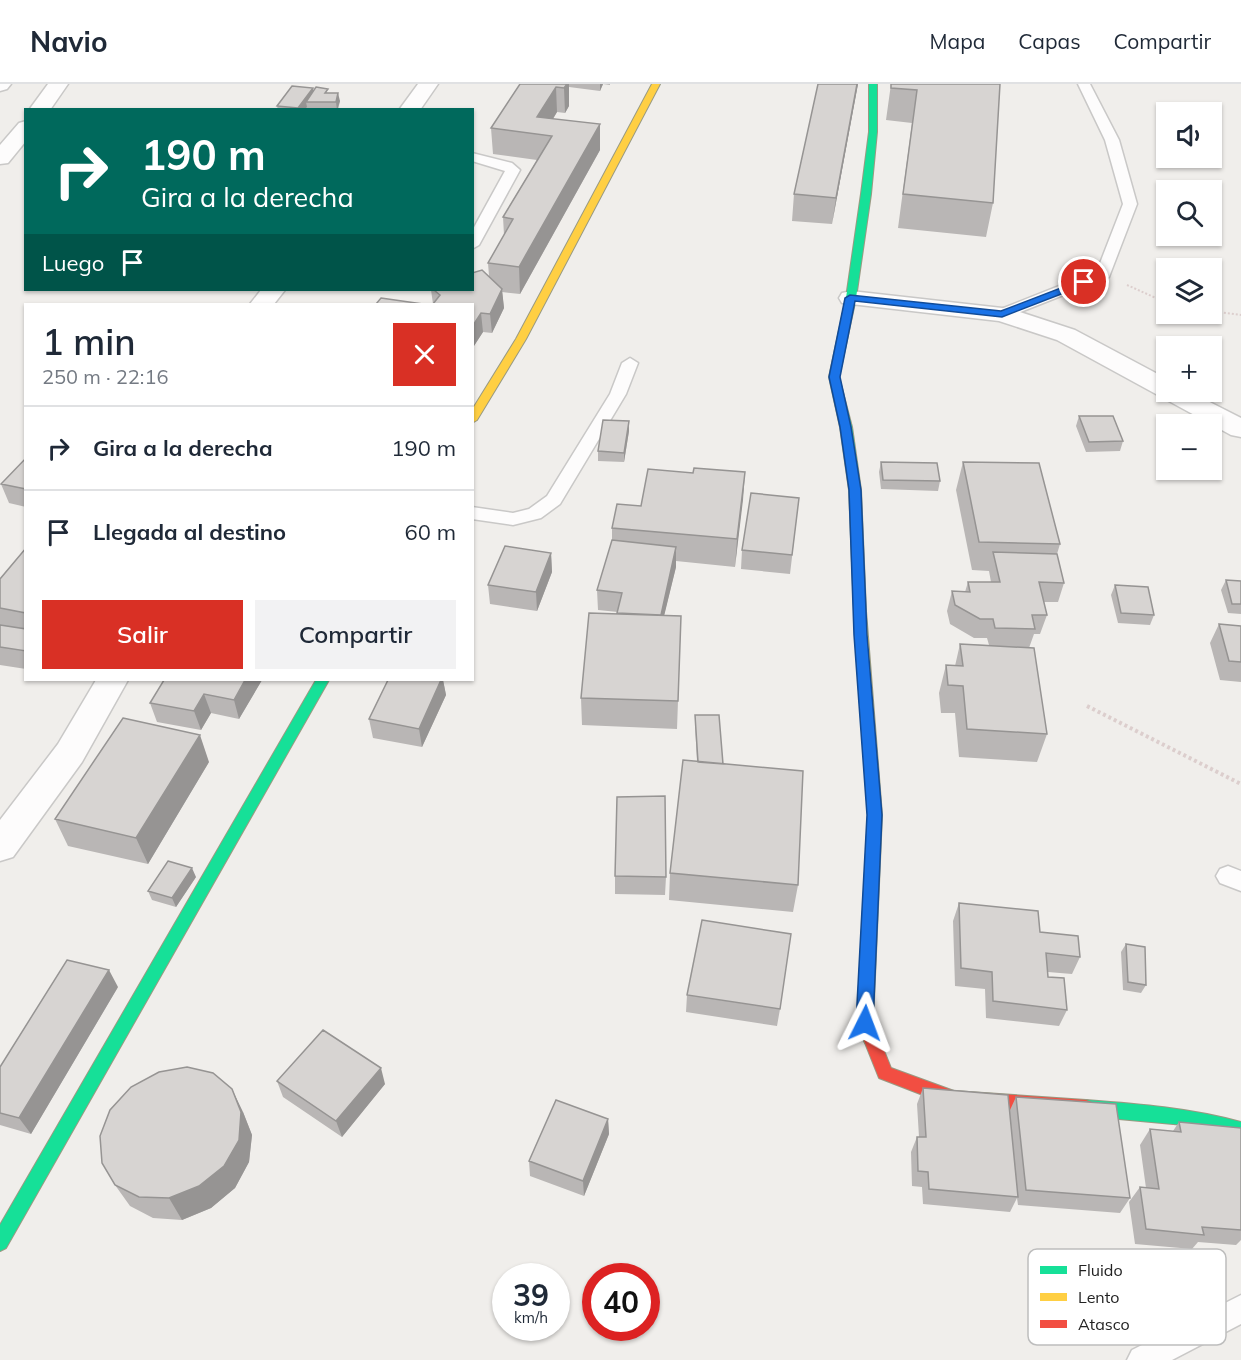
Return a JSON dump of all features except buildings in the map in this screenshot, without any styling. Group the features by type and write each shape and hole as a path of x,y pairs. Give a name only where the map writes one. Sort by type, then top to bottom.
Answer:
{"street":[{"path":"40,108 58,84"},
{"path":"410,108 428,84"},
{"path":"474,417 521,339 656,84"},
{"path":"873,84 873,132 850,298 834,377 846,427 855,490 861,635 874,815 865,1023 885,1073 954,1099 1158,1113 1209,1120 1241,1131"},
{"path":"0,158 24,129"},
{"path":"263,303 272,291"},
{"path":"850,298 1002,314 1065,335 1156,384"},
{"path":"1190,402 1241,429"},
{"path":"0,847 70,753 111,681"},
{"path":"0,1242 321,681"}],"lane":[{"path":"1002,314 1104,274 1130,204 1112,140 1084,84"},
{"path":"474,158 507,166 513,170 474,241"},
{"path":"474,513 513,519 535,514 554,500 618,394 630,363"},
{"path":"1226,1317 1241,1309"},
{"path":"1142,1360 1171,1345"}],"path":[{"path":"1104,274 1156,298"},
{"path":"1222,312 1241,315"},
{"path":"1087,706 1241,784"}],"traffic: fast":[{"path":"860,611 855,490 846,427 834,377 851,298 866,194 873,132 873,84"},
{"path":"0,1242 321,681"},
{"path":"1086,1108 1184,1117 1241,1130"}],"traffic: slow":[{"path":"474,417 521,339 656,84"},
{"path":"860,611 875,815 865,1023 871,1038"}],"traffic: jam":[{"path":"871,1038 885,1073 954,1099 1086,1108"}],"route":[{"path":"865,1023 874,815 861,635 855,490 846,427 834,377 850,298 1002,314 1084,282"}]}
